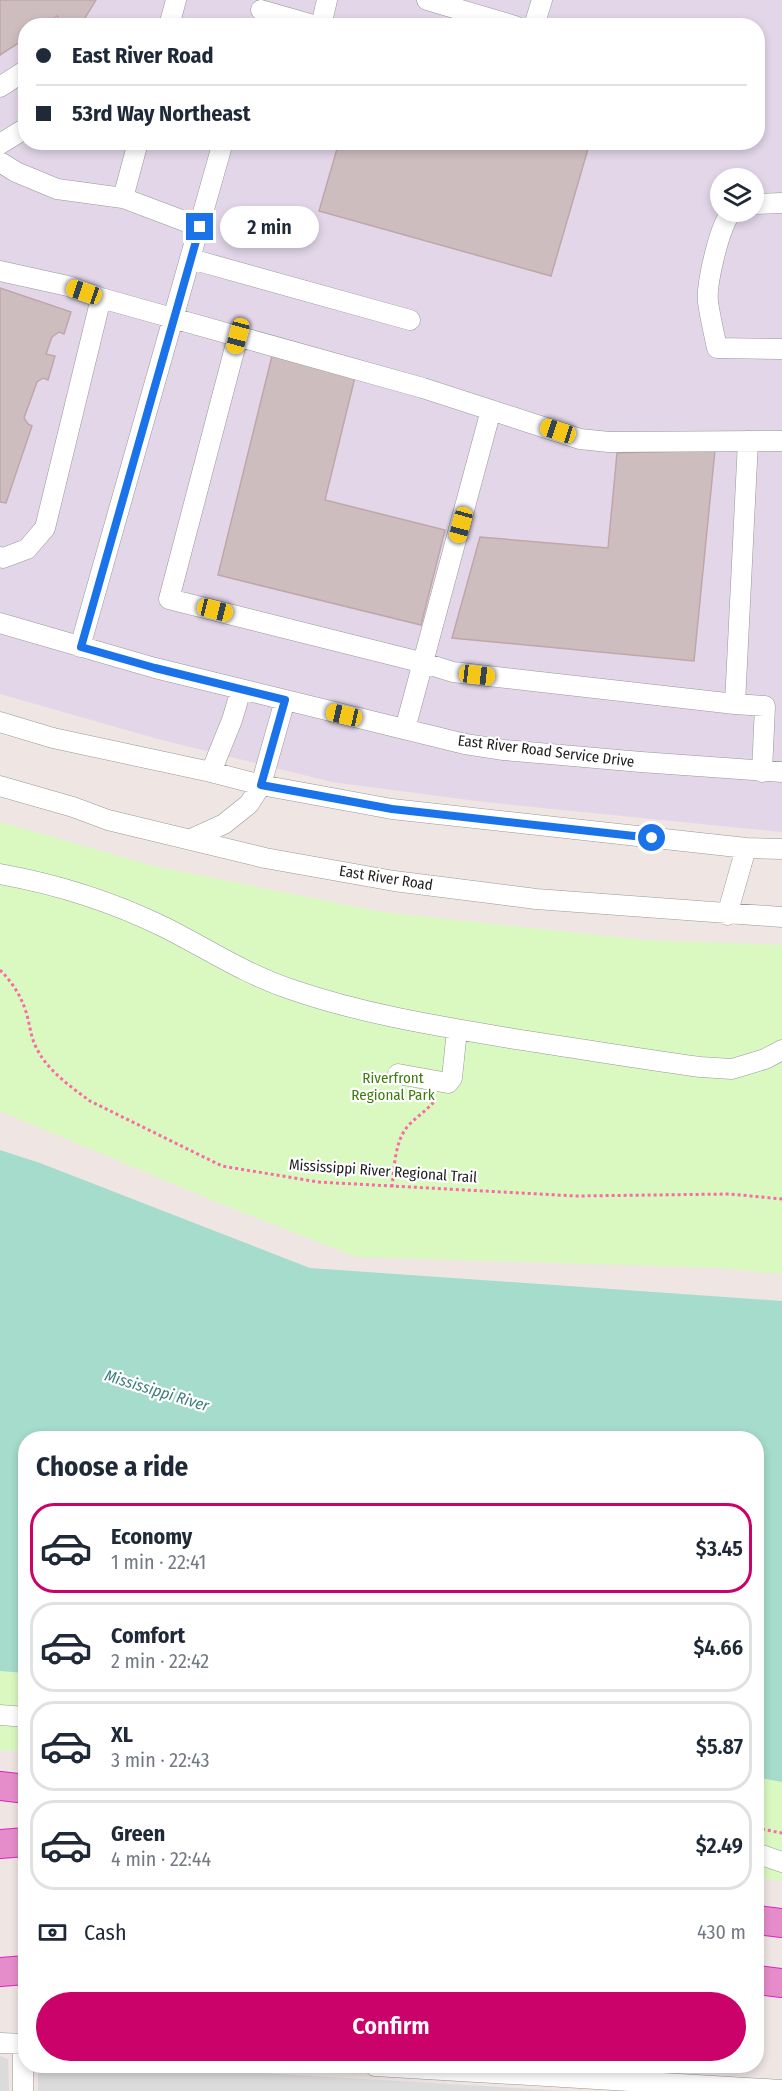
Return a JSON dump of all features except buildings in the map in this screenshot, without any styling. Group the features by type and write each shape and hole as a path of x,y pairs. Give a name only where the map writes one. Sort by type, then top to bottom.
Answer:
{"highway":[{"path":"0,1786 18,1788"},
{"path":"0,1795 18,1796"},
{"path":"0,1844 18,1843"},
{"path":"764,1921 782,1923"},
{"path":"0,1962 18,1962"},
{"path":"0,1972 18,1971"},
{"path":"764,1981 782,1983"}],"street":[{"path":"171,18 176,0"},
{"path":"321,18 327,0"},
{"path":"427,0 488,18"},
{"path":"536,18 542,0"},
{"path":"260,12 285,18"},
{"path":"0,87 18,75"},
{"path":"0,144 18,133"},
{"path":"123,198 136,150"},
{"path":"81,647 222,150"},
{"path":"0,162 16,172 57,189 123,198 200,227"},
{"path":"764,204 782,203"},
{"path":"725,222 714,259 708,299 717,348 782,349"},
{"path":"190,259 410,320"},
{"path":"0,271 68,286 101,298 423,388 580,439 609,442 782,441"},
{"path":"0,557 3,558 27,549 45,528 101,298"},
{"path":"238,336 169,599 453,672 774,707 762,772"},
{"path":"405,729 491,410"},
{"path":"735,704 748,441"},
{"name":"East River Road Service Drive","path":"0,623 241,690 465,744 504,750 782,772"},
{"path":"211,772 232,720 241,690"},
{"path":"191,839 225,825 249,804 261,785 285,700"},
{"path":"0,722 53,738 261,785 392,809 746,848 782,849"},
{"name":"East River Road","path":"0,786 73,807 108,820 265,858 394,881 536,899 727,915 782,917"},
{"path":"727,915 746,848"},
{"path":"0,874 59,888 117,906 164,927 249,973 289,989 365,1012 457,1030 700,1067 732,1069 765,1059 782,1050"},
{"path":"398,1074 448,1083 452,1078 457,1030"},
{"path":"0,1714 18,1716"},
{"path":"764,1856 782,1862"},
{"path":"0,2043 18,2044"},
{"path":"23,2073 23,2091"},
{"path":"494,2073 782,2090"}],"path":[{"name":"Mississippi River Regional Trail","path":"0,970 17,992 37,1050 52,1070 90,1101 222,1166 318,1182 392,1187 576,1196 730,1194 782,1199"},
{"path":"392,1187 395,1156 406,1128 431,1107 448,1083"},
{"path":"764,1830 782,1833"}],"shaded area":[{"path":"0,0 782,0 782,832 484,802 332,782 158,739 0,694"},
{"path":"0,2056 8,2059 9,2091 0,2091"},
{"path":"38,2073 263,2073 568,2091 38,2091"}],"green space":[{"name":"Riverfront Regional Park","path":"0,822 154,866 382,912 645,940 782,945 782,1274 722,1268 357,1257 221,1204 0,1111"},
{"path":"0,1671 18,1672 18,1751 0,1750"},
{"path":"764,1779 782,1782 782,1881 764,1878"}],"water":[{"name":"Mississippi River","path":"0,1150 40,1163 310,1268 782,1301 782,1782 764,1779 764,1431 18,1431 18,1672 0,1671"}],"route":[{"path":"200,227 81,647 285,700 261,785 392,809 652,838"}]}
